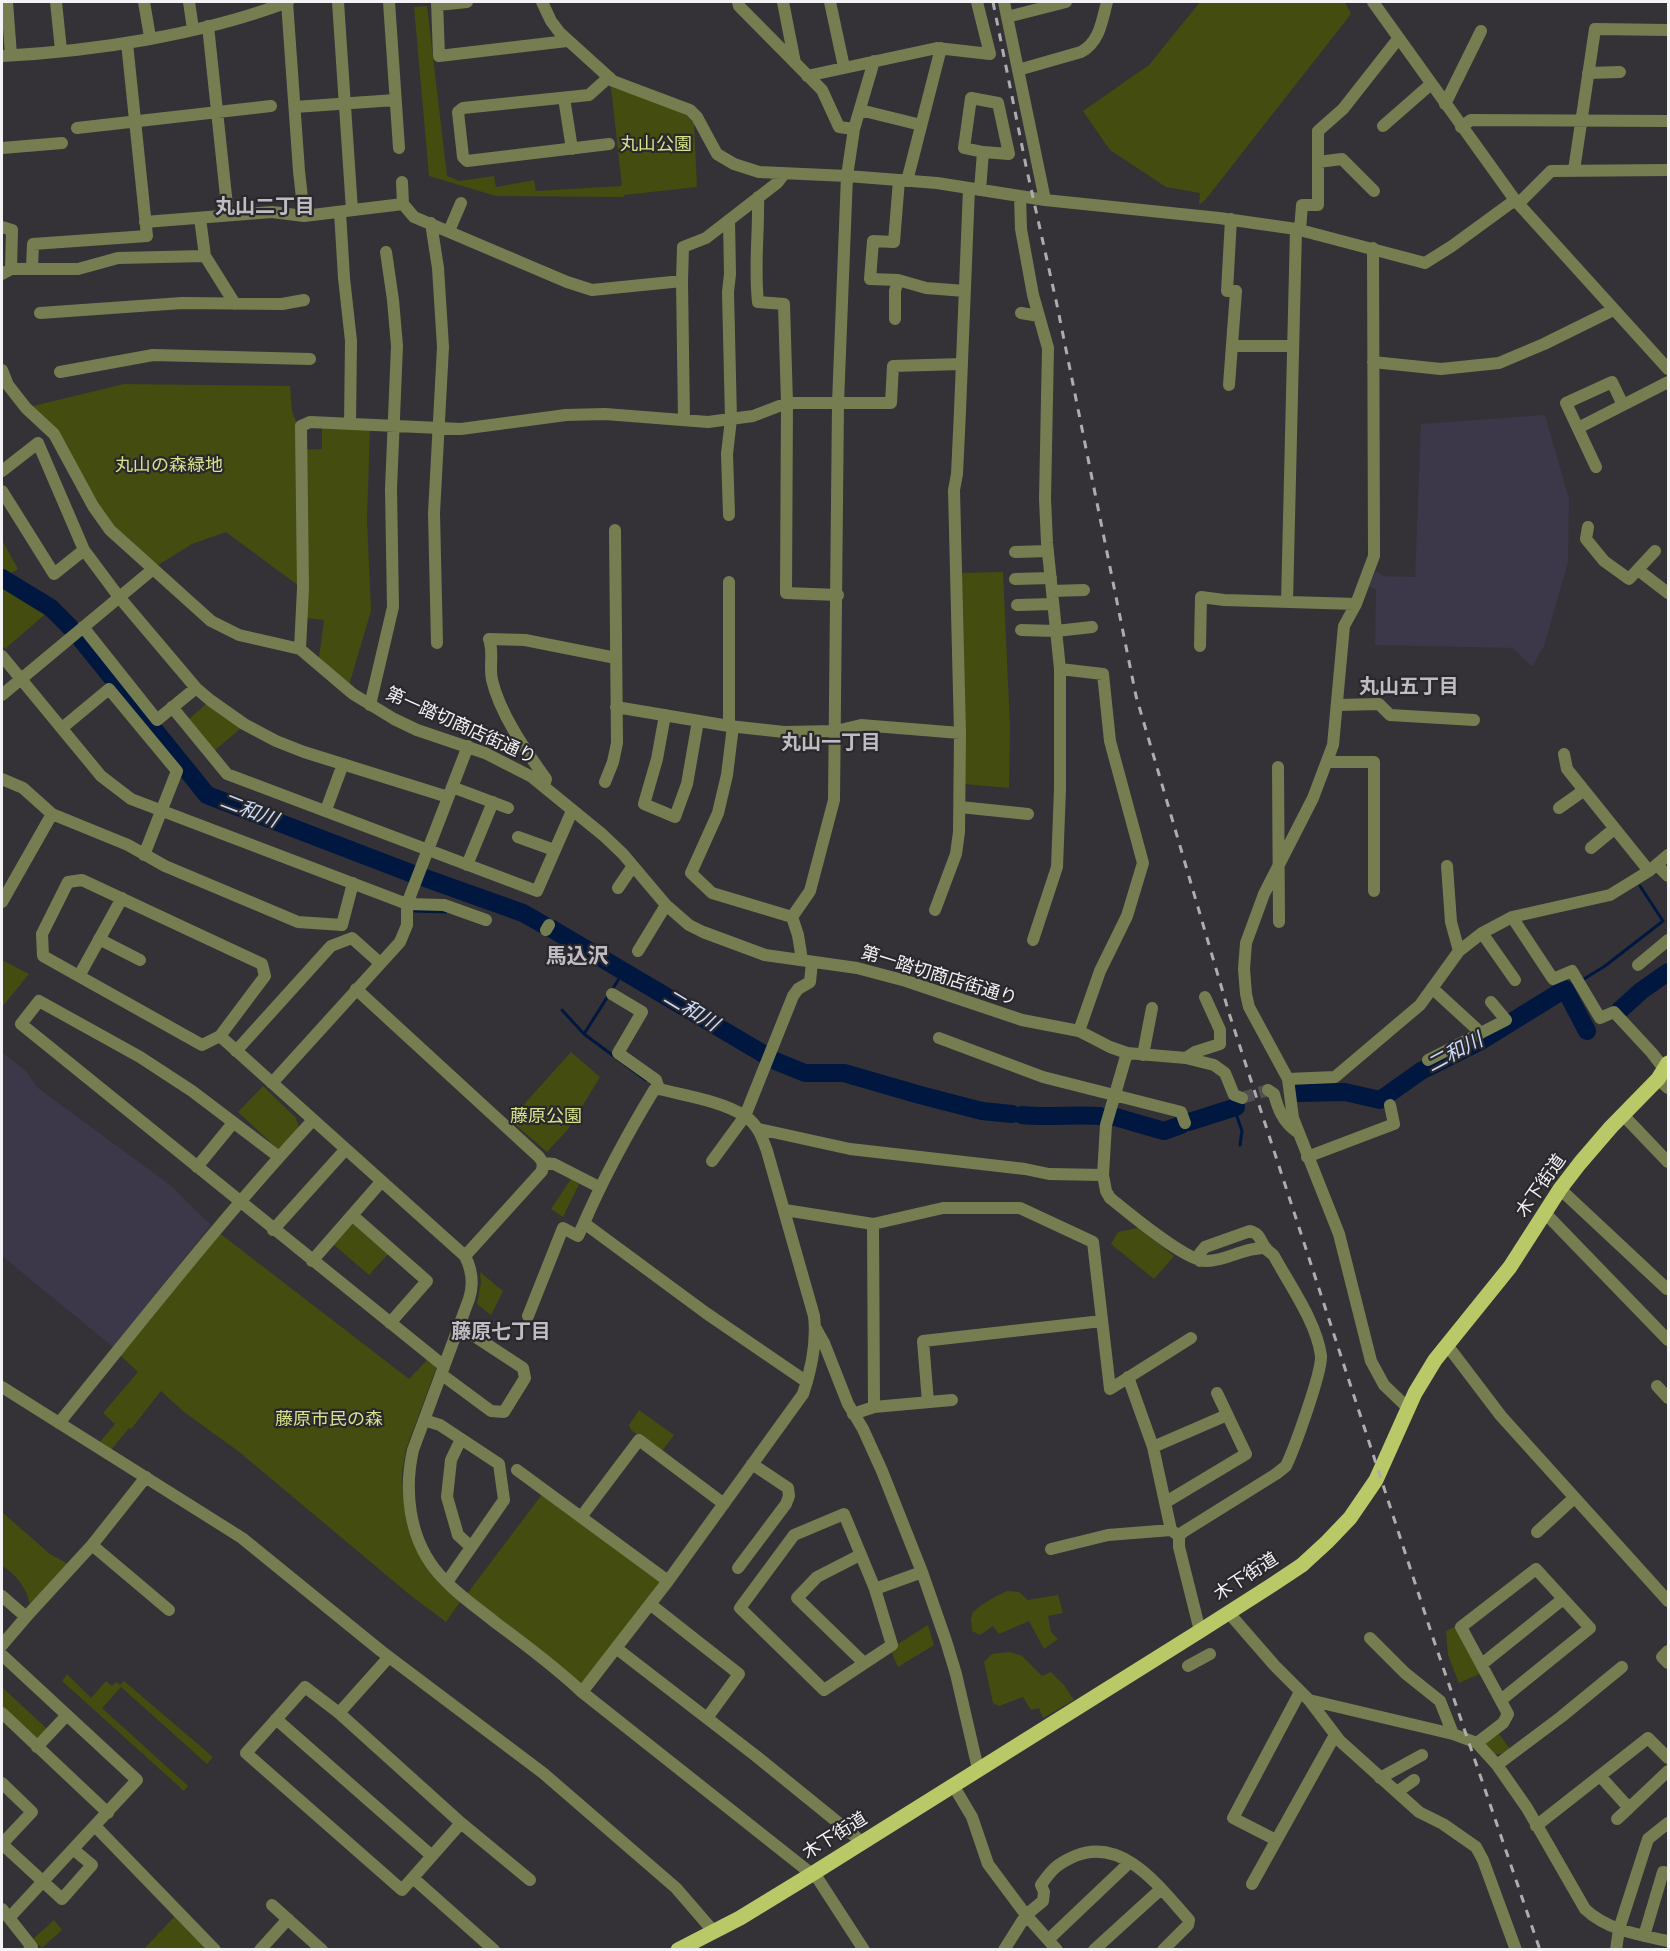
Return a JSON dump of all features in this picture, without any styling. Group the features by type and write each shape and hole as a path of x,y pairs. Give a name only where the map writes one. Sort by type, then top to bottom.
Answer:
{"main road":[{"name":"木下街道","path":"678,1950 714,1932 812,1874 1302,1564 1341,1528 1376,1480 1422,1380 1510,1267 1560,1189 1595,1145 1665,1075"}],"street":[{"path":"7,2 6,56 127,43 248,17 287,2 304,216"},
{"path":"56,2 61,50"},
{"path":"144,2 150,38"},
{"path":"189,2 193,29"},
{"path":"338,2 345,103 344,278 351,341 350,424"},
{"path":"389,2 399,148"},
{"path":"467,2 437,3 439,56 567,41"},
{"path":"542,2 551,21 567,41 613,81 690,110 697,117 717,154 734,164 759,172 903,181 1045,200 1231,219 1298,230 1425,263 1516,202 1551,171 1668,170"},
{"path":"738,2 822,90 839,127 854,129"},
{"path":"783,2 795,64"},
{"path":"830,2 844,68"},
{"path":"807,76 941,48 990,54 977,2"},
{"path":"1004,2 1045,200"},
{"path":"1007,17 1066,2"},
{"path":"1018,70 1088,49 1096,38 1107,2"},
{"path":"1373,2 1516,202 1668,369"},
{"path":"208,26 228,215"},
{"path":"1574,170 1595,29 1668,30"},
{"path":"1445,104 1481,31"},
{"path":"1287,602 1293,346 1298,230 1302,205 1318,205 1318,131 1343,109 1398,39"},
{"path":"32,268 33,244 147,236 127,43"},
{"path":"941,48 921,125 903,181 894,242 873,241 870,279 898,280 926,288 965,291"},
{"path":"792,917 810,891 834,800 838,595 838,403 846,176 854,129 874,61"},
{"path":"1588,73 1620,72"},
{"path":"609,77 589,95 463,108 458,112 463,157 467,161 609,144"},
{"path":"1383,126 1431,84"},
{"path":"564,98 572,149"},
{"path":"971,98 998,103 1009,154 983,152 964,148 971,98"},
{"path":"296,107 395,100"},
{"path":"77,128 271,106"},
{"path":"860,110 921,125"},
{"path":"1461,127 1471,120 1668,122"},
{"path":"2,148 62,143"},
{"path":"935,910 956,854 960,807 954,490 957,474 965,291 974,189 983,152"},
{"path":"1318,162 1342,159 1374,190"},
{"path":"684,420 683,247 706,238 777,183 784,174"},
{"path":"402,182 403,204 414,217 586,289 682,281"},
{"path":"1020,196 1021,229 1048,348 1045,499 1060,669 1060,789 1056,867 1033,940"},
{"path":"758,197 759,232 756,282 758,302 784,303 787,403 786,593 838,595"},
{"path":"450,231 460,203"},
{"path":"145,222 273,212 304,216 403,204"},
{"path":"200,218 205,256 235,304"},
{"path":"1229,385 1236,291 1227,291 1231,219"},
{"path":"729,220 731,419 727,454 729,515"},
{"path":"431,223 438,268 444,347 434,513 437,643"},
{"path":"2,228 12,230 6,272 32,268 78,269 118,258 205,256"},
{"path":"1373,248 1374,556 1356,604 1344,626 1333,745 1313,798 1264,894 1246,943 1244,969 1249,1006 1288,1079 1290,1105 1297,1132 1339,1234 1375,1371 1384,1385 1409,1409"},
{"path":"370,705 393,607 391,489 397,346 386,252"},
{"path":"895,319 895,291 898,280"},
{"path":"40,313 182,303 282,304 304,300"},
{"path":"1373,362 1441,369 1499,363 1613,310"},
{"path":"1021,313 1039,316"},
{"path":"1232,346 1293,346"},
{"path":"60,372 153,354 310,359"},
{"path":"300,649 303,588 302,426 310,422 461,429 566,415 605,414 708,422 753,416 787,403 891,403 893,366 962,364"},
{"name":"第一踏切商店街通り","path":"2,370 8,385 26,408 44,422 57,439 87,497 103,522 118,539 211,621 239,635 300,649 353,694 370,705 411,727 468,746 515,767 544,786 603,835 666,905 689,925 765,955 857,968 906,981 1022,1020 1079,1031 1127,1053 1186,1058 1214,1065 1226,1073 1234,1095 1242,1098"},
{"path":"1596,467 1566,403 1612,382 1623,405"},
{"path":"1578,428 1668,382"},
{"path":"2,471 38,443 84,550 119,597 196,688 230,715 276,741 343,764 493,802 508,808"},
{"path":"2,491 54,574 84,550"},
{"path":"1588,527 1586,539 1604,561 1629,579 1655,551"},
{"path":"605,782 617,744 615,530"},
{"path":"1015,552 1048,551"},
{"path":"2,695 152,570"},
{"path":"1638,570 1668,593"},
{"path":"1015,579 1052,591 1084,590"},
{"path":"729,582 731,726 727,775 718,813 691,873 712,893 792,917"},
{"path":"1017,605 1052,591"},
{"path":"1200,646 1201,597 1356,604"},
{"path":"1021,630 1056,631 1092,627"},
{"path":"78,631 157,720 196,688"},
{"path":"544,786 546,779 519,738 499,700 491,672 493,654 489,639 525,640 616,658"},
{"path":"2,656 92,766 111,785 131,799 407,904 444,905 486,920"},
{"path":"1060,669 1103,674 1110,741 1143,863 1127,916 1100,971 1079,1031"},
{"path":"62,728 109,689 177,771 144,855"},
{"path":"1338,705 1379,704 1390,715 1474,720"},
{"path":"172,707 227,774 537,891 572,811"},
{"path":"616,707 731,726 784,732 836,731 861,725 888,729 960,733"},
{"path":"665,715 657,759 644,804 675,817 687,784 698,721"},
{"path":"272,1083 400,942 407,925 407,904 468,746"},
{"path":"1563,754 1567,769 1614,829 1653,868 1668,876"},
{"path":"1327,762 1374,762 1374,891"},
{"path":"326,810 343,764"},
{"path":"1278,767 1278,922"},
{"path":"2,779 23,788 52,814 128,845 165,866 298,922 342,925 353,883"},
{"path":"1559,808 1583,791"},
{"path":"467,865 493,802"},
{"path":"960,807 1028,814"},
{"path":"2,902 52,814"},
{"path":"1591,848 1614,829"},
{"path":"518,837 554,850"},
{"path":"1288,1079 1335,1077 1420,1005 1459,951 1482,933 1512,916 1610,895 1653,868 1668,855"},
{"path":"618,888 633,866"},
{"path":"1447,866 1451,922 1459,951"},
{"path":"82,879 122,898 262,964 265,976 220,1036 202,1046 43,956 42,934 68,882 82,879"},
{"path":"79,976 122,898"},
{"path":"638,951 666,905"},
{"path":"1512,916 1553,979 1572,971 1600,1018 1614,1012 1665,1075"},
{"path":"711,1161 745,1116 793,996 798,989 810,982 807,961 792,917"},
{"path":"1482,933 1515,980"},
{"path":"236,1051 331,946 352,938 380,963"},
{"path":"99,939 140,960"},
{"path":"1638,966 1668,940"},
{"path":"1432,988 1481,1033"},
{"path":"356,989 532,1150 543,1163 554,1164 599,1187"},
{"path":"612,994 642,1012 618,1053 656,1080 659,1089"},
{"path":"1186,1058 1195,1052 1220,1044 1220,1030 1205,997"},
{"path":"279,1157 192,1091 140,1057 39,1001 21,1024 390,1323 491,1411 504,1412 525,1378 523,1368 459,1326"},
{"path":"1428,1060 1506,1020 1491,1002"},
{"path":"1143,1055 1152,1008"},
{"path":"220,1036 465,1256 471,1273 470,1299 424,1420 410,1464 407,1484 408,1500 415,1527 427,1557 447,1582 464,1598 555,1667 582,1692 818,1879 864,1950"},
{"path":"939,1038 1030,1073 1181,1112 1185,1123"},
{"path":"1127,1053 1106,1125 1103,1175 1110,1198 1178,1249 1200,1261 1215,1260 1247,1249 1266,1248"},
{"path":"528,1316 563,1228 578,1236 599,1187 654,1090 659,1089 706,1101 739,1112 754,1122 759,1129 785,1210 815,1327 824,1343 853,1414 863,1429 877,1460 922,1572 950,1652 978,1769"},
{"path":"1268,1090 1274,1094 1287,1124 1297,1132"},
{"path":"1307,1157 1394,1124 1390,1105"},
{"path":"1623,1115 1668,1162"},
{"path":"59,1423 241,1201 313,1120"},
{"path":"197,1167 233,1123"},
{"path":"759,1129 850,1149 1025,1169 1049,1174 1103,1175"},
{"path":"273,1230 345,1150"},
{"path":"465,1256 542,1172 543,1163"},
{"path":"312,1261 381,1182"},
{"path":"1560,1189 1667,1289"},
{"path":"785,1210 873,1224 943,1208 1020,1208 1093,1242 1110,1389 1191,1338"},
{"path":"1545,1213 1668,1340"},
{"path":"352,1215 427,1281 390,1323"},
{"path":"584,1223 807,1382"},
{"path":"873,1224 874,1407"},
{"path":"1051,1549 1108,1535 1183,1532 1283,1469 1289,1460 1319,1370 1320,1353 1310,1323 1274,1256 1266,1248 1259,1235 1250,1230 1205,1246 1200,1253 1200,1261"},
{"path":"928,1402 923,1341 1102,1321"},
{"path":"582,1692 668,1581 803,1394 807,1382 815,1327"},
{"path":"1448,1345 1501,1416 1668,1601"},
{"path":"1128,1377 1153,1447 1200,1630"},
{"path":"1657,1386 1668,1398"},
{"path":"2,1387 242,1538 388,1657 543,1773 676,1888 714,1932"},
{"path":"1166,1502 1246,1454 1217,1393"},
{"path":"853,1414 874,1407 952,1400"},
{"path":"1153,1447 1227,1414"},
{"path":"424,1420 440,1425 499,1464 504,1500 447,1582"},
{"path":"461,1439 451,1460 447,1497 458,1535 471,1547"},
{"path":"581,1517 639,1440 724,1504"},
{"path":"738,1568 786,1504 789,1496 788,1488 752,1464"},
{"path":"517,1470 668,1581"},
{"path":"2,1645 92,1545 146,1478"},
{"path":"1537,1532 1575,1498"},
{"path":"844,1514 875,1589 892,1645 824,1690 740,1608 794,1535 844,1514"},
{"path":"92,1545 169,1610"},
{"path":"861,1555 817,1577 797,1598 864,1664"},
{"path":"1477,1743 1503,1723 1508,1714 1461,1627 1536,1569 1590,1628 1501,1700"},
{"path":"875,1589 922,1572"},
{"path":"2,1596 26,1617"},
{"path":"1482,1664 1563,1599"},
{"path":"650,1604 739,1674 707,1718"},
{"path":"1228,1612 1304,1696 1335,1735 1366,1767 1419,1812 1443,1824 1476,1847 1483,1860 1516,1950"},
{"path":"1370,1638 1405,1673 1440,1701 1453,1734"},
{"path":"616,1648 862,1842"},
{"path":"1668,1651 1662,1657 1668,1663"},
{"path":"1188,1666 1210,1654"},
{"path":"2,1655 137,1780 42,1882 5,1914 32,1947 29,1950"},
{"path":"339,1713 388,1657"},
{"path":"1497,1765 1561,1717 1622,1666"},
{"path":"461,1823 402,1890 246,1753 305,1687 339,1713 461,1823 530,1880"},
{"path":"1304,1696 1453,1734 1477,1743 1497,1765 1527,1808 1585,1909 1618,1929 1668,1941"},
{"path":"1276,1840 1233,1818 1304,1696"},
{"path":"2,1713 108,1813"},
{"path":"37,1747 67,1715"},
{"path":"276,1719 432,1856"},
{"path":"1252,1884 1335,1735"},
{"path":"1536,1826 1648,1738 1668,1758"},
{"path":"1380,1778 1422,1755"},
{"path":"1617,1819 1668,1771"},
{"path":"1600,1776 1629,1808"},
{"path":"1397,1792 1414,1780"},
{"path":"2,1783 32,1812 2,1844 62,1899 92,1865 73,1849"},
{"path":"953,1785 972,1817 988,1863 1026,1915 1057,1950"},
{"path":"1616,1950 1618,1929 1648,1839 1667,1825"},
{"path":"95,1826 215,1950"},
{"path":"1004,1950 1026,1915 1043,1901 1044,1892 1041,1885 1053,1867 1080,1854 1099,1851 1109,1853 1141,1869 1188,1920 1188,1925 1163,1950"},
{"path":"1048,1939 1130,1862"},
{"path":"1644,1936 1664,1872 1668,1874"},
{"path":"412,1878 494,1950"},
{"path":"1094,1950 1161,1889"},
{"path":"272,1905 322,1950"},
{"path":"260,1950 288,1919"}],"shaded area":[{"path":"1545,415 1569,499 1568,562 1544,646 1532,667 1513,648 1375,645 1376,589 1368,587 1376,571 1383,576 1415,577 1421,424"},
{"path":"2,1052 26,1071 38,1088 170,1185 211,1225 113,1347 2,1256"}],"green space":[{"path":"1200,2 1345,2 1351,14 1199,205 1200,193 1166,187 1110,150 1083,111 1149,65"},
{"name":"丸山公園","path":"427,6 447,176 459,181 494,176 496,187 534,180 536,191 622,186 611,87 668,105 688,116 694,123 697,187 624,195 624,197 496,196 429,176 414,7"},
{"name":"丸山の森緑地","path":"124,384 290,386 292,411 297,424 297,450 322,449 322,426 370,427 367,520 371,611 349,685 319,658 324,620 306,618 307,592 226,532 192,544 155,567 121,537 33,406"},
{"path":"2,540 18,569 6,576 2,574"},
{"path":"1003,572 1010,727 1009,788 964,784 960,573"},
{"path":"2,582 50,610 5,649 2,645"},
{"path":"206,704 241,728 213,752 187,721"},
{"path":"2,960 29,974 2,1007"},
{"name":"藤原公園","path":"571,1052 600,1077 569,1128 547,1152 510,1120"},
{"path":"263,1086 296,1118 299,1128 279,1150 238,1112"},
{"path":"571,1179 579,1184 563,1217 551,1209"},
{"path":"351,1222 390,1252 369,1275 332,1243"},
{"path":"1138,1228 1174,1256 1154,1279 1111,1244 1118,1232"},
{"name":"藤原市民の森","path":"218,1232 409,1379 428,1359 434,1363 436,1369 406,1449 402,1472 403,1500 410,1531 439,1583 460,1602 446,1622 410,1595 238,1451 184,1412 161,1391 111,1450 99,1443 115,1424 103,1413 138,1372 120,1355"},
{"path":"480,1272 503,1291 491,1315 477,1304 481,1283"},
{"path":"639,1410 674,1435 661,1452 631,1430 629,1425"},
{"path":"543,1493 663,1581 582,1686 467,1594"},
{"path":"2,1512 50,1554 68,1564 30,1605 20,1582 2,1566"},
{"path":"1007,1591 1019,1592 1028,1600 1058,1595 1063,1613 1048,1616 1051,1632 1058,1639 1044,1649 1029,1621 999,1634 993,1626 980,1635 972,1631 973,1612 989,1600"},
{"path":"928,1625 934,1645 898,1667 890,1649"},
{"path":"1457,1626 1482,1673 1459,1683 1448,1655 1446,1631"},
{"path":"1010,1652 1022,1656 1042,1676 1051,1672 1074,1700 1043,1718 1039,1708 1031,1710 1023,1697 999,1706 993,1703 984,1662 992,1654"},
{"path":"67,1674 91,1698 106,1681 112,1686 116,1682 120,1685 124,1681 213,1757 207,1764 121,1687 102,1708 188,1786 184,1791 62,1681"},
{"path":"2,1687 47,1729 38,1738 33,1737 2,1706"},
{"path":"1499,1734 1510,1749 1503,1754 1494,1754 1485,1744"},
{"path":"176,1915 208,1950 143,1950"},
{"path":"54,1920 62,1930 42,1948 33,1939"}],"waterway":[{"name":"二和川","path":"2,578 51,608 70,627"},
{"name":"二和川","path":"80,638 207,795 413,874"},
{"name":"二和川","path":"425,878 523,913 544,925"},
{"path":"1584,979 1605,966 1663,921 1640,886"},
{"path":"415,911 446,912"},
{"name":"二和川","path":"552,929 767,1056"},
{"path":"612,990 623,972"},
{"name":"二和川","path":"1620,1010 1641,991 1668,972"},
{"name":"二和川","path":"1295,1093 1345,1092 1380,1100 1421,1071 1479,1042 1565,989 1587,1031"},
{"path":"608,996 584,1034 646,1080"},
{"path":"562,1010 584,1034"},
{"name":"二和川","path":"773,1060 805,1073 844,1073 982,1111 1012,1114"},
{"name":"二和川","path":"1189,1122 1236,1107"},
{"path":"1234,1108 1242,1131 1240,1145"},
{"name":"二和川","path":"1022,1115 1100,1116"},
{"name":"二和川","path":"1112,1116 1164,1131 1181,1125"}],"tunnel":[{"path":"1242,1098 1268,1090"}],"railway":[{"path":"993,2 1136,696 1229,1013 1432,1635 1540,1950"}],"district":[{"name":"丸山二丁目","path":"265,207"},
{"name":"丸山五丁目","path":"1409,687"},
{"name":"丸山一丁目","path":"831,743"},
{"name":"馬込沢","path":"577,957"},
{"name":"藤原七丁目","path":"501,1332"}]}
